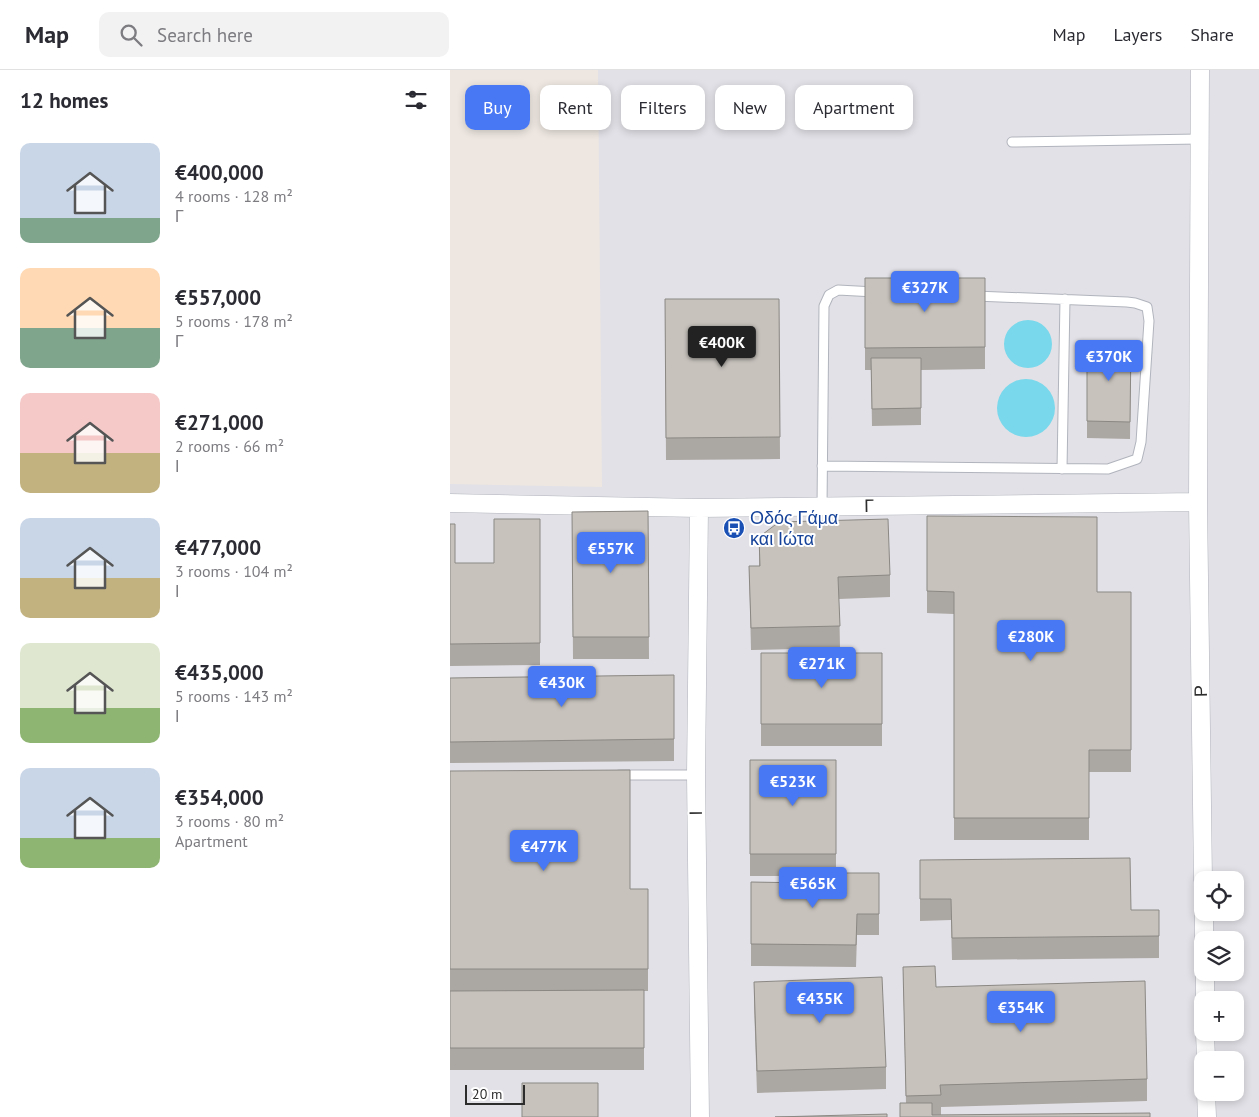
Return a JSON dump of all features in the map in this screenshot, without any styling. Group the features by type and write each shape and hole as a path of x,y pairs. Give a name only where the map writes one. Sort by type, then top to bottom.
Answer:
{"street":[{"name":"Ρ","path":"1200,70 1198,502 1203,871"},
{"name":"Γ","path":"450,503 699,508 1198,502"},
{"name":"Ι","path":"699,508 696,775 700,1117"},
{"path":"1206,1101 1206,1117"}],"lane":[{"path":"1012,142 1199,139"},
{"path":"822,507 824,306 829,295 838,290 887,292"},
{"path":"822,466 1108,469 1137,459 1141,442 1149,321 1146,307 1135,303 966,295"},
{"path":"1062,469 1065,299"},
{"path":"612,775 696,775"}],"shaded area":[{"path":"598,70 1259,70 1259,1117 450,1117 450,484 602,487 599,130 611,130 611,85 598,85"}],"water":[{"path":"1023,320 1033,320 1045,327 1052,339 1052,349 1045,361 1033,368 1023,368 1015,364 1008,357 1004,349 1004,339 1008,331 1015,324"},
{"path":"1020,379 1032,379 1047,387 1055,402 1055,414 1047,429 1032,437 1020,437 1005,429 997,414 997,402 1005,387"}],"building":[{"path":"865,278 985,278 985,347 865,348"},
{"path":"665,299 779,299 780,437 666,438"},
{"path":"1087,342 1131,342 1130,422 1087,421"},
{"path":"871,358 921,358 921,408 872,409"},
{"path":"648,511 649,637 573,637 572,512"},
{"path":"927,516 1097,517 1097,592 1131,592 1131,750 1089,750 1089,818 954,818 954,592 927,591"},
{"path":"494,519 540,519 540,643 450,644 450,524 455,524 455,563 494,563"},
{"path":"888,519 890,575 838,577 840,626 751,628 749,566 760,566 759,537 779,522"},
{"path":"761,653 882,653 882,724 761,724"},
{"path":"674,675 674,739 450,742 450,678"},
{"path":"750,760 836,760 836,854 750,854"},
{"path":"630,770 630,889 648,889 648,969 450,969 450,771"},
{"path":"1130,858 1131,910 1159,910 1159,936 952,938 951,899 920,899 920,860"},
{"path":"807,873 879,873 879,914 857,914 856,945 751,944 751,882 807,883"},
{"path":"935,966 936,987 1145,981 1147,1079 940,1085 941,1095 906,1096 903,967"},
{"path":"882,977 886,1067 757,1071 754,982"},
{"path":"644,990 644,1048 450,1048 450,991"},
{"path":"522,1083 598,1083 598,1117 522,1117"},
{"path":"900,1103 932,1103 932,1115 1150,1113 1150,1117 900,1117"},
{"path":"887,1114 887,1117 775,1117"}],"place":[{"name":"Οδός Γάμα και Ιώτα","path":"734,528"}]}
